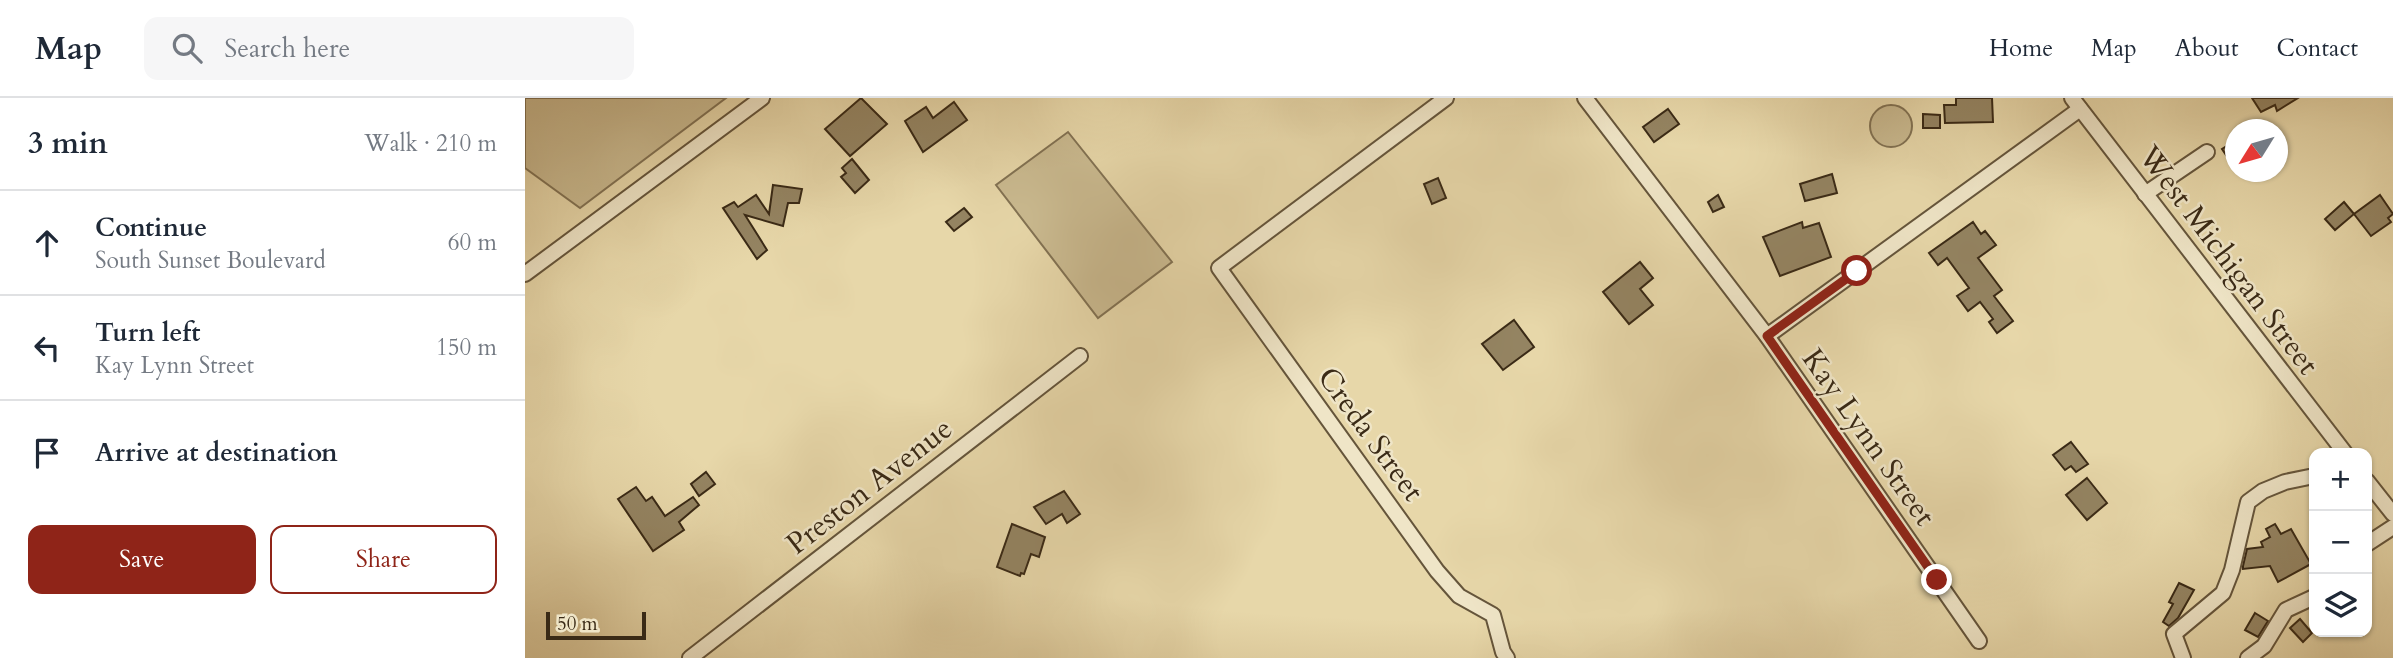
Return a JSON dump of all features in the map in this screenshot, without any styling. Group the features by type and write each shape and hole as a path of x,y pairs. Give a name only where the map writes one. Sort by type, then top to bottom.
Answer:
{"street":[{"path":"525,274 762,98"},
{"name":"Creda Street","path":"1446,98 1219,268 1437,571 1459,596 1493,615 1507,658"},
{"name":"Kay Lynn Street","path":"1585,98 1767,336 1979,641"},
{"path":"1767,336 2076,103"},
{"name":"West Michigan Street","path":"2076,103 2341,448"},
{"path":"2145,194 2207,152"},
{"name":"Preston Avenue","path":"690,658 1080,356"},
{"path":"2183,658 2174,634 2223,593 2232,570 2248,502 2263,491 2309,475"},
{"path":"2372,487 2393,514"},
{"path":"2372,541 2393,527"},
{"path":"2248,658 2264,646 2286,610 2309,599"}],"shaded area":[{"path":"525,98 726,98 580,208 525,168"},
{"path":"1891,105 1906,111 1912,126 1906,141 1891,147 1876,141 1870,126 1876,111"},
{"path":"1068,132 1172,262 1098,318 996,185"}],"building":[{"path":"861,98 887,124 850,156 825,129"},
{"path":"1956,98 1992,98 1993,122 1945,123 1944,105 1956,105"},
{"path":"2252,98 2298,98 2277,111 2275,105 2261,112"},
{"path":"954,102 967,120 923,152 905,121 926,107 933,118"},
{"path":"1668,109 1679,124 1654,142 1643,127"},
{"path":"1923,114 1940,115 1940,128 1923,128"},
{"path":"852,159 869,180 855,193 841,177 846,173 842,168"},
{"path":"1832,174 1837,193 1805,201 1800,184"},
{"path":"1438,178 1446,198 1432,204 1424,184"},
{"path":"773,185 802,189 799,203 788,203 783,226 745,215 767,250 757,259 723,208 734,202 738,207 756,195 769,214"},
{"path":"1718,195 1724,207 1713,212 1708,202"},
{"path":"2380,195 2393,214 2388,218 2391,222 2371,236 2354,214"},
{"path":"2344,202 2354,214 2335,230 2325,219"},
{"path":"964,208 972,217 954,231 946,222"},
{"path":"1802,222 1803,228 1819,223 1831,257 1780,276 1763,237"},
{"path":"1973,222 1981,234 1985,231 1996,245 1978,258 2002,290 1994,296 2013,321 1997,333 1989,322 1993,319 1980,302 1968,311 1957,296 1969,288 1947,258 1938,265 1929,253"},
{"path":"1640,262 1653,278 1640,289 1653,305 1629,324 1603,292"},
{"path":"1514,320 1534,347 1503,370 1482,344"},
{"path":"2071,442 2088,464 2076,472 2071,466 2065,470 2053,455"},
{"path":"706,472 715,484 699,496 691,484"},
{"path":"2087,478 2107,503 2087,520 2066,495"},
{"path":"636,487 646,501 652,497 665,516 693,497 699,505 679,522 684,530 653,551 618,499"},
{"path":"1064,491 1080,514 1067,523 1062,514 1046,524 1034,507"},
{"path":"1012,524 1045,537 1039,557 1031,554 1024,574 1021,573 1020,576 997,567"},
{"path":"2275,524 2281,534 2291,529 2309,565 2278,582 2270,566 2243,569 2247,549 2263,547 2261,542 2270,537 2266,529"},
{"path":"2179,583 2194,590 2178,618 2169,626 2163,622 2173,604 2169,602"},
{"path":"2255,613 2268,621 2258,637 2245,630"},
{"path":"2300,619 2309,630 2309,636 2303,642 2290,628"}],"route":[{"path":"1857,271 1767,336 1937,580"}]}
